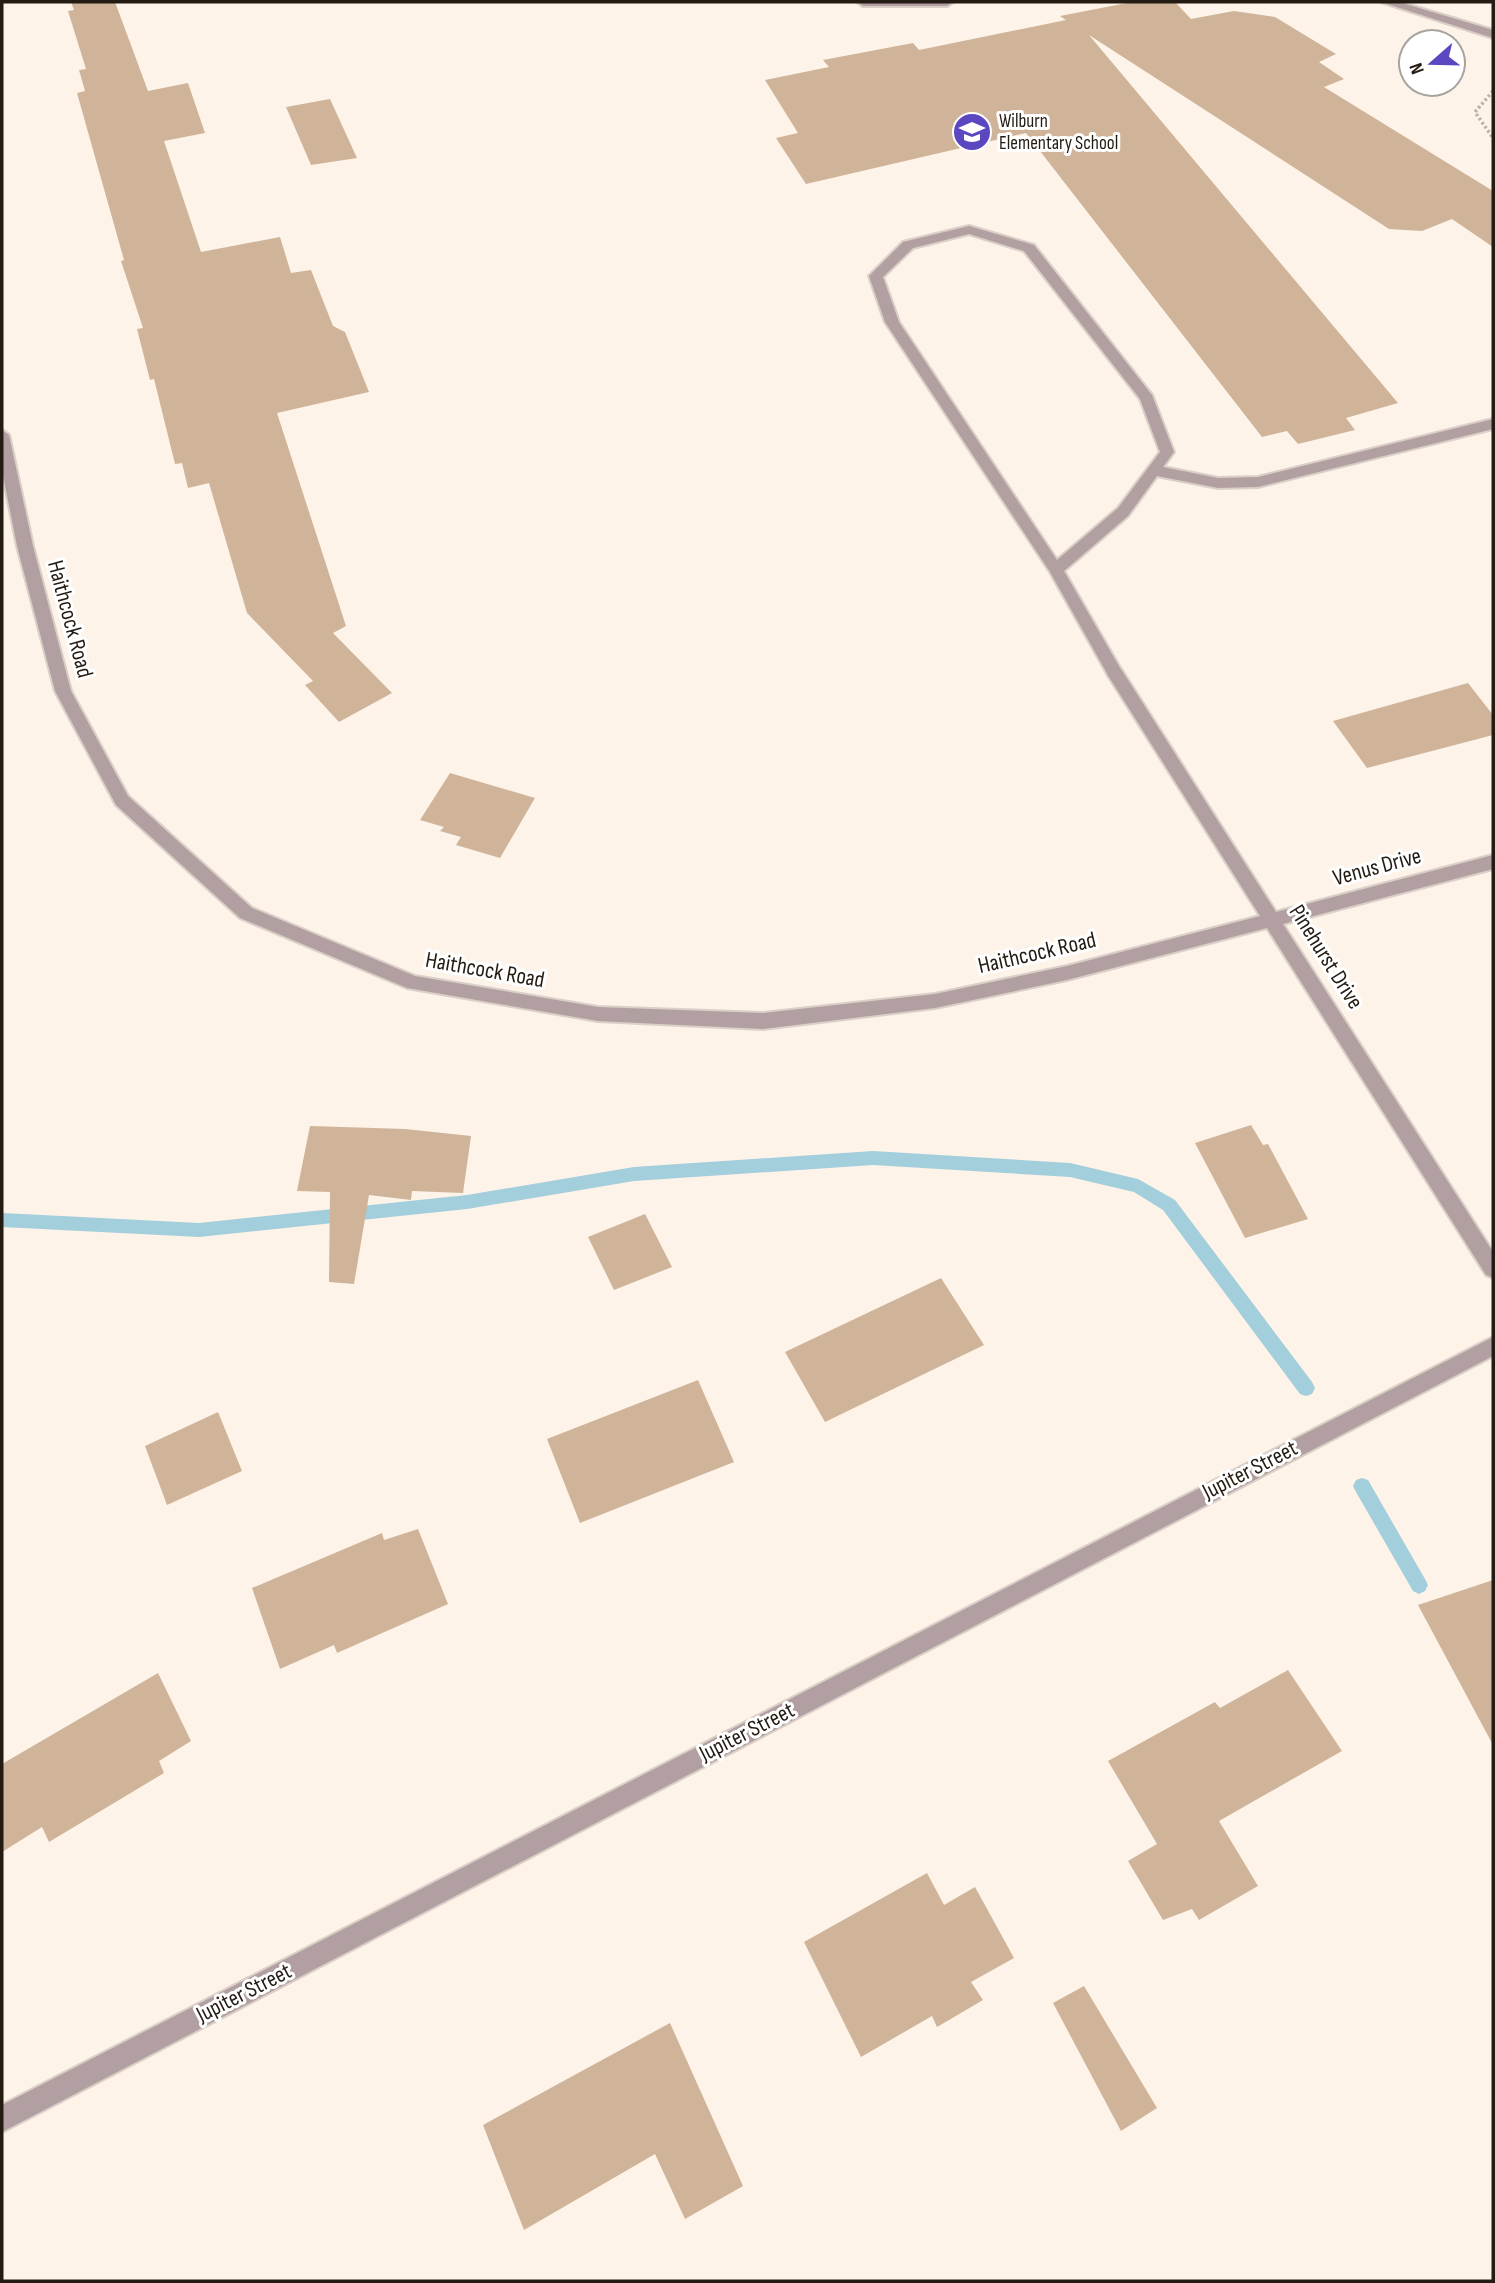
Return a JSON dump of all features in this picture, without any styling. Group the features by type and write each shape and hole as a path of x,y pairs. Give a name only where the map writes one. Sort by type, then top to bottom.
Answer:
{"street":[{"path":"863,2 947,2"},
{"path":"1387,2 1493,34"},
{"name":"Pinehurst Drive","path":"1154,470 1167,453 1147,398 1029,248 969,230 908,245 876,276 892,322 1056,570 1115,673 1493,1269"},
{"path":"1056,570 1123,512 1154,470 1204,483 1231,485 1258,482 1493,424"},
{"name":"Haithcock Road","path":"2,435 25,546 63,691 122,800 246,913 413,983 598,1014 763,1021 935,1001 1067,973 1274,920"},
{"name":"Venus Drive","path":"1274,920 1493,862"},
{"name":"Jupiter Street","path":"2,2119 1493,1346"}],"path":[{"path":"1493,91 1475,112 1484,129 1493,138"}],"building":[{"path":"71,2 115,2 148,91 188,83 205,133 164,141 201,252 280,237 291,273 311,270 333,326 345,332 369,392 277,413 346,626 333,633 392,693 339,722 305,685 313,681 247,613 209,483 188,488 182,463 175,464 154,379 150,380 137,329 143,328 121,261 124,260 77,93 85,91 79,70 86,69 68,11 74,10"},
{"path":"1132,2 1175,2 1191,19 1234,11 1275,17 1336,54 1319,62 1344,79 1324,87 1493,191 1493,247 1452,219 1422,231 1389,229 1089,35 1398,403 1346,418 1355,430 1298,444 1287,431 1262,437 1026,133 806,184 776,138 798,133 765,80 829,67 823,60 913,43 919,50 1066,20 1060,16"},
{"path":"330,99 357,158 311,165 286,107"},
{"path":"1468,683 1493,715 1493,735 1367,768 1333,721"},
{"path":"450,773 535,798 500,858 456,845 461,837 440,831 444,827 420,820"},
{"path":"1251,1125 1263,1145 1268,1144 1308,1219 1245,1238 1195,1143"},
{"path":"310,1126 405,1129 471,1136 463,1193 412,1191 411,1200 369,1195 354,1284 329,1282 330,1192 297,1191"},
{"path":"645,1214 672,1267 614,1290 588,1237"},
{"path":"941,1278 984,1345 825,1422 785,1352"},
{"path":"698,1380 734,1462 580,1523 547,1439"},
{"path":"218,1412 242,1471 167,1505 145,1446"},
{"path":"418,1529 448,1604 337,1653 334,1645 280,1669 252,1588 382,1533 384,1540"},
{"path":"1493,1580 1493,1745 1418,1605"},
{"path":"1288,1670 1342,1751 1219,1821 1258,1886 1199,1920 1192,1909 1163,1920 1128,1861 1157,1844 1108,1761 1215,1702 1220,1708"},
{"path":"158,1673 191,1741 159,1761 164,1773 49,1842 42,1827 2,1852 2,1764"},
{"path":"927,1873 944,1905 975,1887 1014,1958 971,1982 983,2000 937,2027 932,2016 861,2057 804,1942"},
{"path":"1084,1986 1157,2108 1121,2131 1053,2003"},
{"path":"670,2023 743,2186 685,2219 655,2154 524,2230 483,2125"}],"waterway":[{"path":"2,1220 199,1230 467,1202 634,1174 873,1158 1070,1170 1138,1186 1169,1205 1306,1388"},
{"path":"1362,1486 1419,1585"}],"place":[{"name":"Wilburn Elementary School","path":"972,132"}]}
